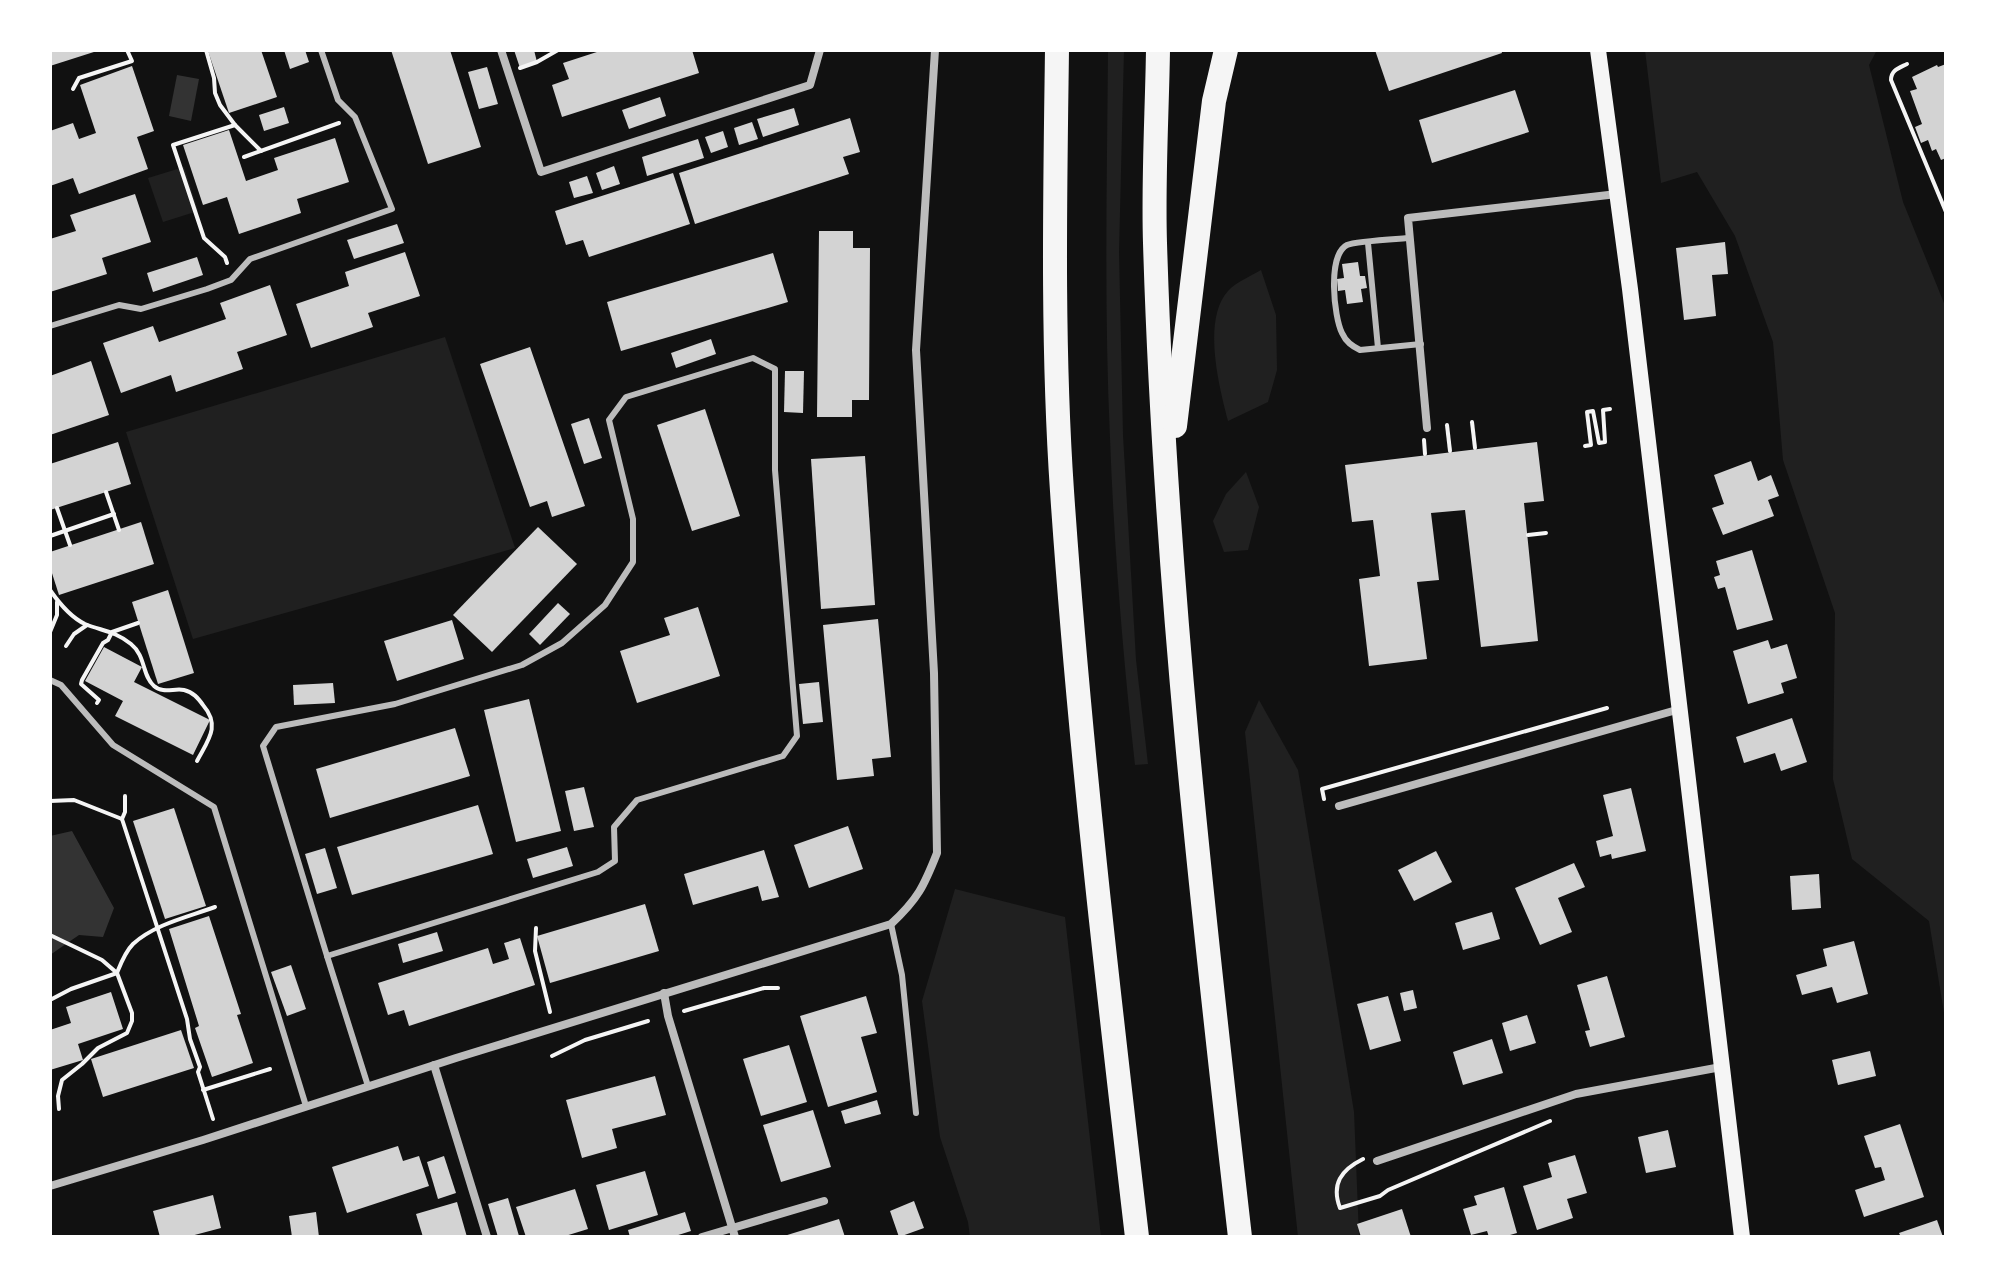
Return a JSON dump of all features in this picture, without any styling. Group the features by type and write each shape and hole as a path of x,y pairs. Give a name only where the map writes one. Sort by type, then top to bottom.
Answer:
{"highway":[{"path":"1057,50 1054,300 1062,490 1096,887 1137,1237"},
{"path":"1158,50 1155,241 1179,660 1203,915 1240,1237"},
{"path":"1168,492 1214,101 1226,50"}],"main road":[{"path":"1598,50 1742,1237"}],"street":[{"path":"501,50 541,172 810,85 820,50"},
{"path":"50,1186 891,924 913,904 937,853 934,673 916,350 935,50"},
{"path":"1427,428 1408,218 1617,194"},
{"path":"1339,806 1680,709"},
{"path":"664,993 668,1016 734,1232"},
{"path":"434,1065 487,1237"},
{"path":"1377,1161 1576,1094 1721,1067"},
{"path":"702,1237 734,1232 824,1201"}],"lane":[{"path":"50,326 119,305 141,309 207,289 231,280 250,259 392,209 355,117 338,100 321,50"},
{"path":"1409,238 1347,245 1339,253 1333,272 1338,321 1341,332 1351,346 1360,350 1421,344"},
{"path":"1368,243 1378,348"},
{"path":"327,956 598,872 615,861 614,827 637,800 783,756 797,736 775,470 775,369 753,358 626,397 609,420 633,519 633,562 605,605 562,643 522,665 395,704 276,727 263,746 327,956 368,1086"},
{"path":"50,680 61,685 113,745 214,807 306,1106"},
{"path":"891,924 902,975 916,1113"}],"path":[{"path":"73,89 79,78 132,61 127,50"},
{"path":"206,50 220,105 261,151"},
{"path":"518,69 558,50"},
{"path":"1907,64 1895,70 1891,80 1946,212"},
{"path":"244,157 340,122"},
{"path":"227,265 225,257 204,238 173,145 235,125"},
{"path":"1585,446 1591,445 1587,412 1593,411 1599,443 1605,442 1603,410 1610,409"},
{"path":"1472,422 1475,448"},
{"path":"1447,425 1450,451"},
{"path":"106,492 119,530"},
{"path":"57,508 70,545"},
{"path":"50,536 114,514"},
{"path":"1528,535 1546,533"},
{"path":"50,590 77,619 112,632 131,644 140,654 153,685 160,690 187,691 196,696 209,712 213,728 197,761"},
{"path":"50,632 57,615 57,600"},
{"path":"74,634 77,619"},
{"path":"97,703 99,700 81,684 82,680 112,632 138,623"},
{"path":"66,646 74,634 87,625"},
{"path":"1322,789 1607,708"},
{"path":"125,796 122,819 187,1019 200,1067 198,1072 213,1119"},
{"path":"50,801 74,800 122,819"},
{"path":"50,1000 117,973 132,945 158,927 215,907"},
{"path":"536,928 535,951 550,1012"},
{"path":"50,935 102,960 117,973 132,1013 131,1027 127,1033 98,1048 62,1080 59,1109"},
{"path":"684,1011 764,988 778,988"},
{"path":"552,1056 585,1040 648,1021"},
{"path":"203,1090 270,1069"},
{"path":"1340,1208 1380,1196 1553,1120"}],"shaded area":[{"path":"1108,50 1124,50 1119,252 1123,435 1136,660 1148,764 1135,765 1117,561 1108,390"},
{"path":"1645,50 1877,50 1869,65 1903,202 1946,308 1946,1025 1929,921 1852,859 1833,779 1835,613 1783,460 1773,342 1735,236 1697,172 1661,183"},
{"path":"177,75 199,79 191,121 169,116"},
{"path":"184,167 198,211 163,222 148,178"},
{"path":"1261,270 1276,315 1277,370 1268,402 1228,421 1215,354 1216,319 1220,303 1228,291"},
{"path":"445,337 515,548 193,639 126,432"},
{"path":"1246,472 1259,507 1248,550 1224,552 1213,521 1226,494"},
{"path":"1259,700 1298,770 1354,1112 1359,1237 1298,1237 1245,732"},
{"path":"72,831 114,908 103,937 79,935 50,955 50,836"},
{"path":"955,889 1065,917 1101,1237 970,1237 940,1137 922,1001"}],"building":[{"path":"50,50 97,50 97,51 50,66"},
{"path":"261,50 277,97 229,113 208,51"},
{"path":"284,50 305,50 309,62 290,69"},
{"path":"391,50 450,50 481,147 428,164"},
{"path":"514,50 534,50 537,62 520,68"},
{"path":"603,50 692,50 699,73 562,117 552,85 569,79 563,63"},
{"path":"1375,50 1501,50 1502,53 1389,91"},
{"path":"1946,64 1946,158 1941,160 1936,149 1932,151 1928,140 1921,143 1915,127 1922,124 1910,91 1917,89 1912,77"},
{"path":"132,66 154,131 137,137 148,169 79,194 73,178 50,186 50,131 73,123 79,139 96,133 80,85"},
{"path":"487,67 498,104 479,109 468,72"},
{"path":"1515,90 1529,132 1432,163 1419,120"},
{"path":"660,97 666,116 629,129 622,110"},
{"path":"284,107 289,123 264,131 259,115"},
{"path":"794,108 799,125 763,137 757,119"},
{"path":"850,118 860,152 843,157 849,174 695,224 679,173"},
{"path":"752,122 758,139 739,145 734,128"},
{"path":"229,130 246,181 278,170 274,158 335,138 349,182 297,199 301,213 239,234 227,197 203,205 183,145"},
{"path":"723,131 728,147 711,153 705,137"},
{"path":"698,139 704,158 647,176 642,157"},
{"path":"614,166 620,184 602,190 596,173"},
{"path":"673,173 690,224 589,257 583,240 566,245 555,211"},
{"path":"587,176 593,193 574,198 569,182"},
{"path":"135,194 151,242 102,258 107,274 50,292 50,239 76,231 70,215"},
{"path":"397,224 404,243 354,259 347,240"},
{"path":"819,231 853,231 853,248 870,248 869,400 852,400 852,417 817,417"},
{"path":"1725,242 1728,274 1712,275 1716,316 1684,320 1676,248"},
{"path":"405,252 420,296 368,313 373,327 311,348 296,304 349,286 345,272"},
{"path":"773,253 788,302 621,351 607,302"},
{"path":"197,257 203,275 153,292 147,273"},
{"path":"1358,262 1360,276 1365,276 1367,288 1361,289 1363,302 1347,304 1345,290 1338,291 1337,279 1344,278 1342,264"},
{"path":"270,285 287,335 237,352 243,369 176,392 171,375 121,393 103,343 153,326 159,342 226,319 220,303"},
{"path":"711,339 716,354 676,368 671,353"},
{"path":"530,347 585,506 552,517 547,501 530,507 480,364"},
{"path":"91,361 109,415 50,435 50,376"},
{"path":"785,371 804,371 803,413 784,412"},
{"path":"705,409 740,516 692,531 657,425"},
{"path":"589,418 602,458 584,464 571,424"},
{"path":"118,442 131,484 50,510 50,464"},
{"path":"1537,442 1544,501 1524,503 1538,641 1481,647 1465,510 1431,513 1439,580 1417,582 1427,659 1369,666 1359,579 1380,576 1373,520 1352,522 1345,465"},
{"path":"865,456 875,605 821,609 811,459"},
{"path":"1751,461 1758,481 1771,475 1779,496 1768,500 1774,516 1723,535 1712,508 1724,504 1714,475"},
{"path":"141,522 154,564 59,595 50,567 50,552"},
{"path":"538,527 577,564 492,652 453,615"},
{"path":"1752,550 1773,620 1737,630 1725,587 1718,589 1714,577 1720,575 1716,561"},
{"path":"168,590 194,673 158,684 132,602"},
{"path":"558,603 570,614 540,645 529,634"},
{"path":"698,607 720,676 637,703 620,651 670,635 664,618"},
{"path":"878,619 891,757 872,759 874,776 837,780 823,625"},
{"path":"452,620 464,659 397,681 384,641"},
{"path":"1768,640 1771,649 1787,644 1797,678 1781,683 1784,693 1748,704 1733,651"},
{"path":"104,647 142,667 134,682 210,720 193,755 115,716 123,701 85,681"},
{"path":"819,682 823,722 803,724 799,684"},
{"path":"333,683 335,703 294,705 293,685"},
{"path":"529,699 561,831 516,842 484,710"},
{"path":"1792,718 1807,762 1781,771 1775,753 1744,763 1736,737"},
{"path":"455,728 470,776 330,818 316,769"},
{"path":"584,787 594,827 574,831 565,791"},
{"path":"1631,788 1646,851 1612,859 1611,854 1600,857 1596,841 1613,836 1603,795"},
{"path":"478,805 493,854 352,895 337,847"},
{"path":"174,808 206,906 165,919 133,821"},
{"path":"848,826 863,869 809,888 794,845"},
{"path":"567,847 573,866 533,878 527,859"},
{"path":"325,848 337,888 317,894 305,854"},
{"path":"764,850 779,897 762,901 758,886 693,905 684,874"},
{"path":"1436,851 1452,882 1414,901 1398,870"},
{"path":"1574,863 1585,887 1558,898 1572,932 1540,945 1515,888"},
{"path":"1819,874 1821,908 1792,910 1790,876"},
{"path":"645,904 659,951 550,983 537,936"},
{"path":"1492,912 1500,939 1463,950 1455,923"},
{"path":"209,916 241,1014 237,1015 253,1063 212,1077 195,1028 199,1026 169,929"},
{"path":"437,932 443,951 403,963 398,944"},
{"path":"520,938 535,985 409,1026 404,1010 388,1015 378,983 488,948 493,964 509,959 504,943"},
{"path":"1854,941 1868,994 1837,1003 1832,987 1802,995 1796,975 1827,966 1823,949"},
{"path":"291,965 306,1009 287,1016 271,972"},
{"path":"1607,976 1625,1037 1590,1047 1585,1031 1590,1030 1577,985"},
{"path":"1413,990 1417,1008 1404,1011 1400,993"},
{"path":"111,992 123,1029 78,1044 83,1060 50,1070 50,1030 71,1023 66,1007"},
{"path":"866,996 877,1033 861,1037 877,1092 828,1107 800,1016"},
{"path":"1388,996 1401,1041 1370,1050 1357,1004"},
{"path":"1527,1015 1536,1043 1510,1051 1502,1023"},
{"path":"181,1030 194,1068 103,1097 91,1059"},
{"path":"1492,1039 1503,1073 1463,1085 1453,1052"},
{"path":"789,1045 807,1102 761,1116 743,1059"},
{"path":"1870,1051 1876,1076 1838,1085 1832,1060"},
{"path":"655,1076 666,1115 612,1129 617,1148 582,1158 566,1100"},
{"path":"877,1100 881,1114 845,1124 841,1111"},
{"path":"813,1110 831,1167 781,1182 763,1125"},
{"path":"1900,1124 1924,1197 1864,1217 1855,1190 1885,1180 1881,1167 1875,1168 1864,1136"},
{"path":"1668,1130 1676,1167 1646,1173 1638,1137"},
{"path":"398,1146 403,1161 419,1156 429,1186 347,1213 332,1167"},
{"path":"1575,1155 1587,1193 1567,1199 1573,1218 1537,1230 1523,1186 1552,1177 1548,1163"},
{"path":"444,1156 456,1193 438,1199 427,1162"},
{"path":"645,1171 658,1215 609,1230 596,1185"},
{"path":"1504,1187 1517,1233 1503,1237 1489,1237 1487,1231 1471,1235 1463,1209 1477,1205 1474,1196"},
{"path":"575,1189 588,1229 562,1237 526,1237 516,1207"},
{"path":"213,1195 221,1228 187,1237 160,1237 153,1211"},
{"path":"508,1198 519,1236 498,1237 488,1204"},
{"path":"914,1201 924,1228 899,1237 890,1211"},
{"path":"457,1202 467,1237 423,1237 416,1214"},
{"path":"1402,1209 1411,1237 1361,1237 1357,1224"},
{"path":"316,1212 319,1237 292,1237 289,1216"},
{"path":"685,1212 691,1231 672,1237 630,1237 628,1230"},
{"path":"839,1219 845,1237 784,1237 784,1236"},
{"path":"1937,1220 1943,1237 1901,1237 1899,1233"}]}
